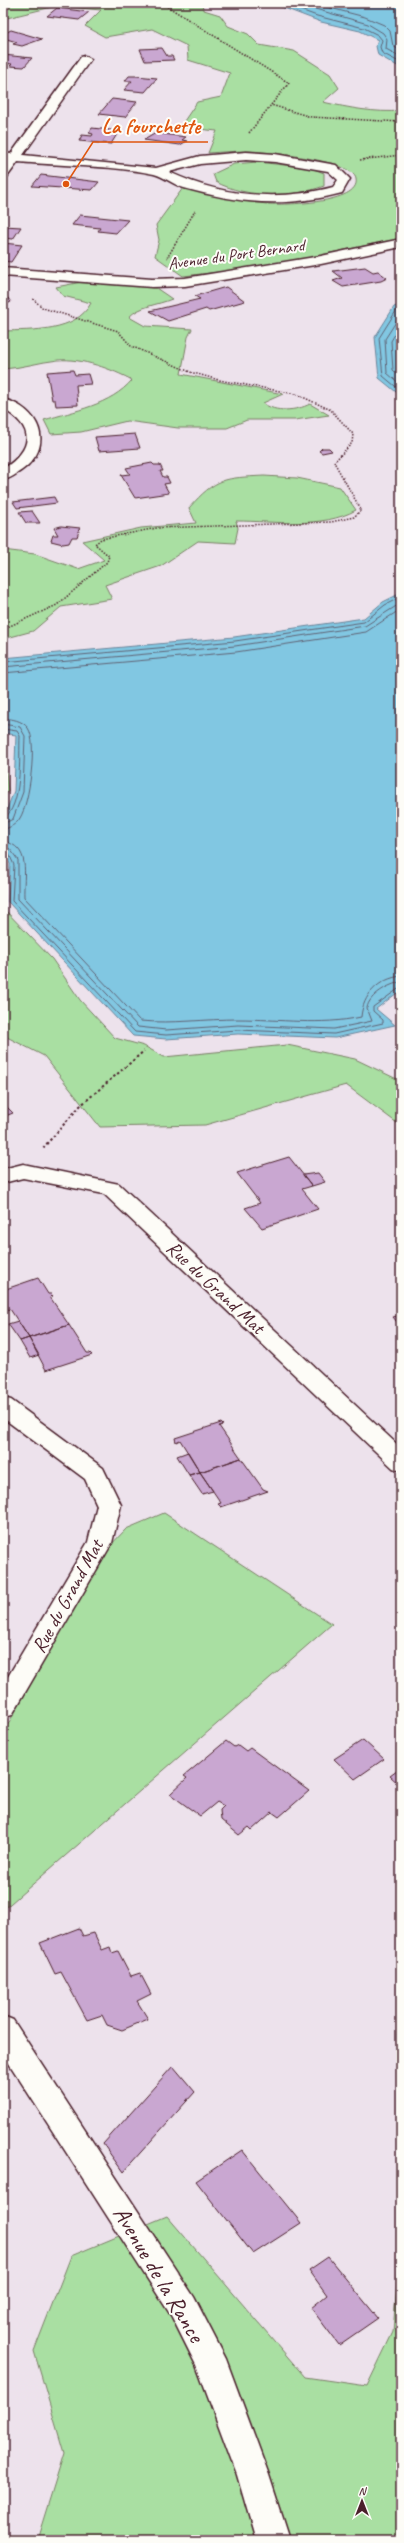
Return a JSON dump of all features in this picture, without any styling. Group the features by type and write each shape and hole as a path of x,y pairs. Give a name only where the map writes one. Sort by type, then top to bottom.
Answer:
{"street":[{"path":"3,174 8,158 85,59"},
{"path":"8,158 157,172 186,184 238,198 277,200 311,198 338,190 344,179 332,168 275,158 246,156 200,160 157,172"},
{"name":"Avenue du Port Bernard","path":"3,272 152,283 216,279 401,243"},
{"path":"3,403 23,416 33,428 35,439 32,452 20,465 3,476"},
{"name":"Rue du Grand Mat","path":"13,1173 111,1189 401,1462"},
{"name":"Rue du Grand Mat","path":"3,1406 95,1474 109,1505 100,1543 3,1708"},
{"name":"Avenue de la Rance","path":"3,2029 183,2307 210,2359 252,2475 273,2540"}],"path":[{"path":"3,4 16,3"},
{"path":"162,3 289,83 271,105 311,117 401,122"},
{"path":"152,283 208,190"},
{"path":"3,629 57,606 107,562 109,556 95,544 101,539 158,528 331,522 354,517 361,510 359,502 336,470 334,462 352,443 353,434 331,410 296,394 219,380 184,369 131,346 118,330 43,308 36,303 32,293"},
{"path":"13,1173 80,1106 144,1051"}],"green space":[{"path":"3,3 201,3 204,10 220,15 228,26 248,34 259,45 294,51 330,74 339,88 323,102 362,110 401,111 401,242 387,241 264,267 183,276 155,256 159,240 156,225 183,188 245,201 267,204 288,204 319,201 346,194 354,187 356,179 351,172 341,167 309,158 250,151 208,153 217,131 180,127 197,102 221,97 230,73 188,60 187,46 152,29 105,37 85,26 101,10 56,6 3,19"},
{"path":"257,162 311,168 324,173 324,186 298,193 269,194 241,191 216,182 213,174 234,164"},
{"path":"82,282 156,288 172,299 138,310 129,317 145,326 192,329 188,337 181,374 283,394 263,403 279,410 298,408 310,404 329,415 295,420 247,420 227,428 178,428 127,421 81,432 51,434 44,420 91,406 114,396 132,380 96,365 67,360 58,360 3,369 3,331 52,328 75,319 84,312 91,303 63,296 56,287"},
{"path":"264,476 297,478 340,487 356,510 343,516 313,522 282,523 236,521 238,528 235,543 198,541 161,566 105,585 112,599 61,607 33,631 3,639 3,550 35,554 78,569 104,560 82,541 141,528 196,523 189,508 198,498 214,485 222,481 240,477"},
{"path":"3,740 8,791 3,799"},
{"path":"3,908 52,959 80,1000 115,1038 144,1046 164,1057 287,1045 355,1059 401,1081 401,1126 346,1085 205,1125 100,1127 44,1056 3,1035"},
{"path":"164,1513 332,1624 3,1910 3,1733 106,1550 126,1529"},
{"path":"167,2216 305,2377 367,2386 393,2332 401,2233 401,2540 37,2540 64,2453 34,2351 71,2256"}],"water":[{"path":"271,3 401,3 401,68 378,55 376,46 378,40 360,31 321,22"},
{"path":"401,304 401,396 379,378 375,337 394,307"},
{"path":"401,593 401,990 376,1009 395,1025 335,1038 238,1034 166,1039 133,1036 8,902 10,864 3,853 3,819 14,791 16,735 3,733 3,658 234,637 364,618 383,602"}],"building":[{"path":"57,8 89,12 79,20 47,16"},
{"path":"11,30 42,39 22,46 13,44 17,42 3,38 3,34"},
{"path":"162,48 167,56 172,56 174,60 145,61 140,49"},
{"path":"3,55 32,58 24,67 10,66 12,64 3,63"},
{"path":"129,76 157,78 145,92 124,90 132,81 125,81"},
{"path":"112,99 137,102 125,117 99,114"},
{"path":"92,128 119,131 111,144 79,141 82,135 92,136 93,134 89,133"},
{"path":"156,133 186,137 182,140 187,141 180,145 144,140"},
{"path":"41,175 99,182 92,190 32,186"},
{"path":"80,215 128,220 116,233 98,231 100,228 72,225"},
{"path":"4,226 21,227 13,239 3,238"},
{"path":"3,243 22,245 11,262 3,261"},
{"path":"365,267 373,272 378,271 387,278 381,281 343,287 333,281 342,278 333,271"},
{"path":"226,287 245,301 209,311 206,309 168,321 150,311 200,299 195,296"},
{"path":"3,292 11,302 3,306"},
{"path":"73,370 75,375 88,374 91,384 76,385 78,405 56,406 55,400 52,400 47,372"},
{"path":"135,434 140,448 99,451 95,437"},
{"path":"322,448 329,448 332,451 322,453 319,451"},
{"path":"152,463 154,465 160,465 163,471 160,471 163,477 167,477 170,483 164,484 169,493 135,498 121,475 130,474 126,468"},
{"path":"54,497 57,503 17,508 13,502"},
{"path":"32,511 40,523 26,523 19,512"},
{"path":"61,526 80,528 77,537 72,537 69,543 63,544 51,541 53,535 58,535 54,528"},
{"path":"3,1103 13,1113 3,1117"},
{"path":"289,1157 312,1186 302,1189 318,1209 262,1228 245,1208 260,1203 237,1173"},
{"path":"318,1173 325,1182 312,1186 303,1175"},
{"path":"38,1278 48,1294 53,1296 50,1297 69,1325 29,1338 10,1309 3,1311 3,1290"},
{"path":"401,1315 401,1327 393,1317"},
{"path":"18,1321 29,1338 20,1341 8,1324"},
{"path":"69,1325 87,1353 92,1355 46,1370 29,1338"},
{"path":"29,1338 39,1355 30,1358 20,1341"},
{"path":"221,1423 223,1425 219,1426 241,1458 200,1472 180,1440 176,1442 175,1438"},
{"path":"188,1452 200,1472 189,1475 177,1456"},
{"path":"241,1458 263,1489 268,1491 221,1507 218,1504 221,1503 200,1472"},
{"path":"200,1472 213,1491 202,1494 189,1475"},
{"path":"363,1740 384,1759 355,1779 334,1759"},
{"path":"226,1741 234,1747 238,1745 246,1751 250,1748 309,1791 279,1817 272,1812 252,1830 249,1827 239,1835 221,1820 220,1810 224,1806 217,1802 200,1816 170,1794 187,1778 184,1776"},
{"path":"401,1768 401,1786 390,1776"},
{"path":"79,1928 83,1936 94,1933 102,1950 110,1947 112,1953 118,1951 131,1976 140,1973 151,1994 137,2001 148,2019 122,2030 107,2025 102,2015 87,2020 61,1972 55,1974 40,1943"},
{"path":"173,2066 195,2092 123,2172 103,2144"},
{"path":"242,2150 301,2223 253,2254 196,2181"},
{"path":"328,2257 378,2318 339,2345 311,2308 327,2295 309,2270"}],"place":[{"name":"La fourchette","path":"66,184"}]}
